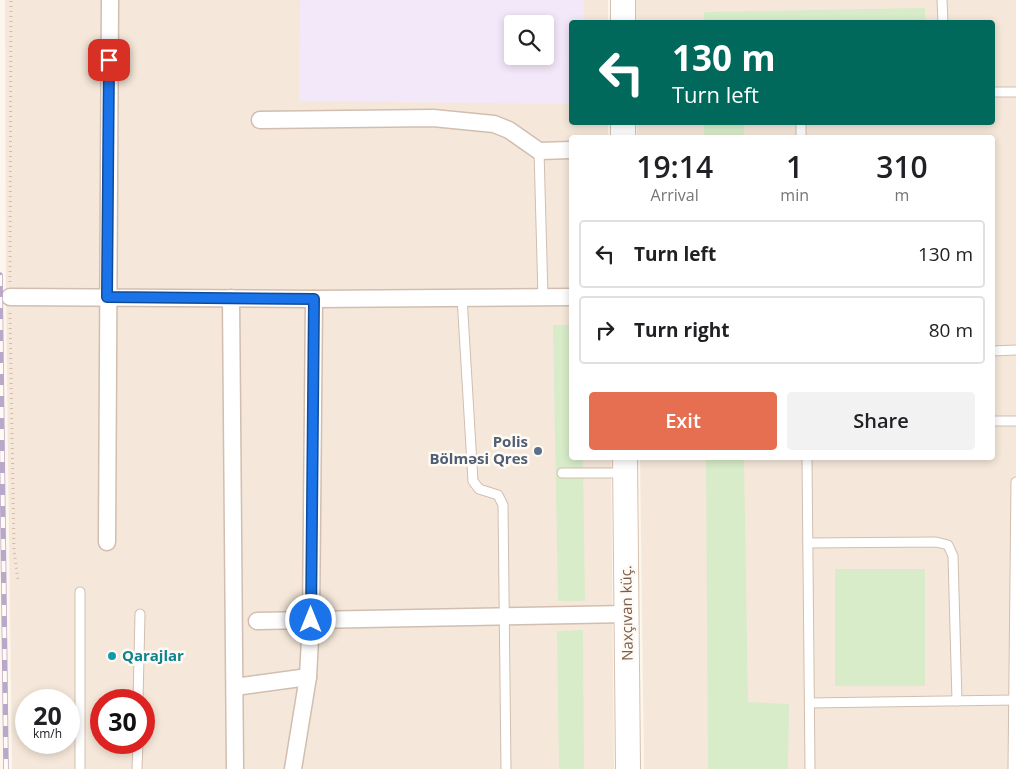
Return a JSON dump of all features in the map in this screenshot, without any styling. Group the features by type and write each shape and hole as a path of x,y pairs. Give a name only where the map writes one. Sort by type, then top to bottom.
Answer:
{"street":[{"path":"107,542 110,0"},
{"path":"623,0 623,20"},
{"path":"260,120 433,118 485,123 494,124 509,130 539,151 569,150"},
{"path":"10,297 314,299 569,297"},
{"path":"232,298 235,769"},
{"path":"293,769 308,677 311,620 314,299"},
{"name":"Naxçıvan küç.","path":"625,465 628,769"},
{"path":"257,622 627,614"},
{"path":"234,687 308,677"}],"lane":[{"path":"942,0 943,20"},
{"path":"995,92 1016,92"},
{"path":"539,151 543,296"},
{"path":"462,297 473,480 479,489 498,495 503,505 506,769"},
{"path":"995,350 1016,350"},
{"path":"995,421 1016,421"},
{"path":"808,460 810,769"},
{"path":"562,473 625,465"},
{"path":"1013,769 1015,756 1016,482"},
{"path":"808,543 936,542 948,545 953,556 957,700"},
{"path":"80,592 80,769"},
{"path":"138,689 140,614"},
{"path":"810,702 1014,700"},
{"path":"137,769 138,754"}],"shaded area":[{"path":"5,0 608,0 608,20 569,20 569,125 608,125 608,135 569,135 569,460 611,460 614,769 12,769 6,297"},
{"path":"300,0 584,0 584,20 569,20 569,104 299,101"},
{"path":"636,0 1016,0 1016,769 644,769 640,460 995,460 995,135 637,135 637,125 995,125 995,20 636,20"}],"green space":[{"path":"925,8 925,20 704,20 704,12"},
{"path":"704,125 744,125 744,135 704,135"},
{"path":"553,325 569,325 569,460 583,460 585,601 558,601"},
{"path":"706,460 744,460 748,702 789,704 788,769 708,769"},
{"path":"835,569 925,569 925,686 835,686"},
{"path":"583,630 584,769 559,769 557,631"}],"railway":[{"path":"0,275 6,769"}],"place":[{"name":"Polis Bölməsi Qres","path":"538,451"},
{"name":"Qarajlar","path":"112,656"}],"route":[{"path":"109,60 107,297 314,299 311,620"}]}
